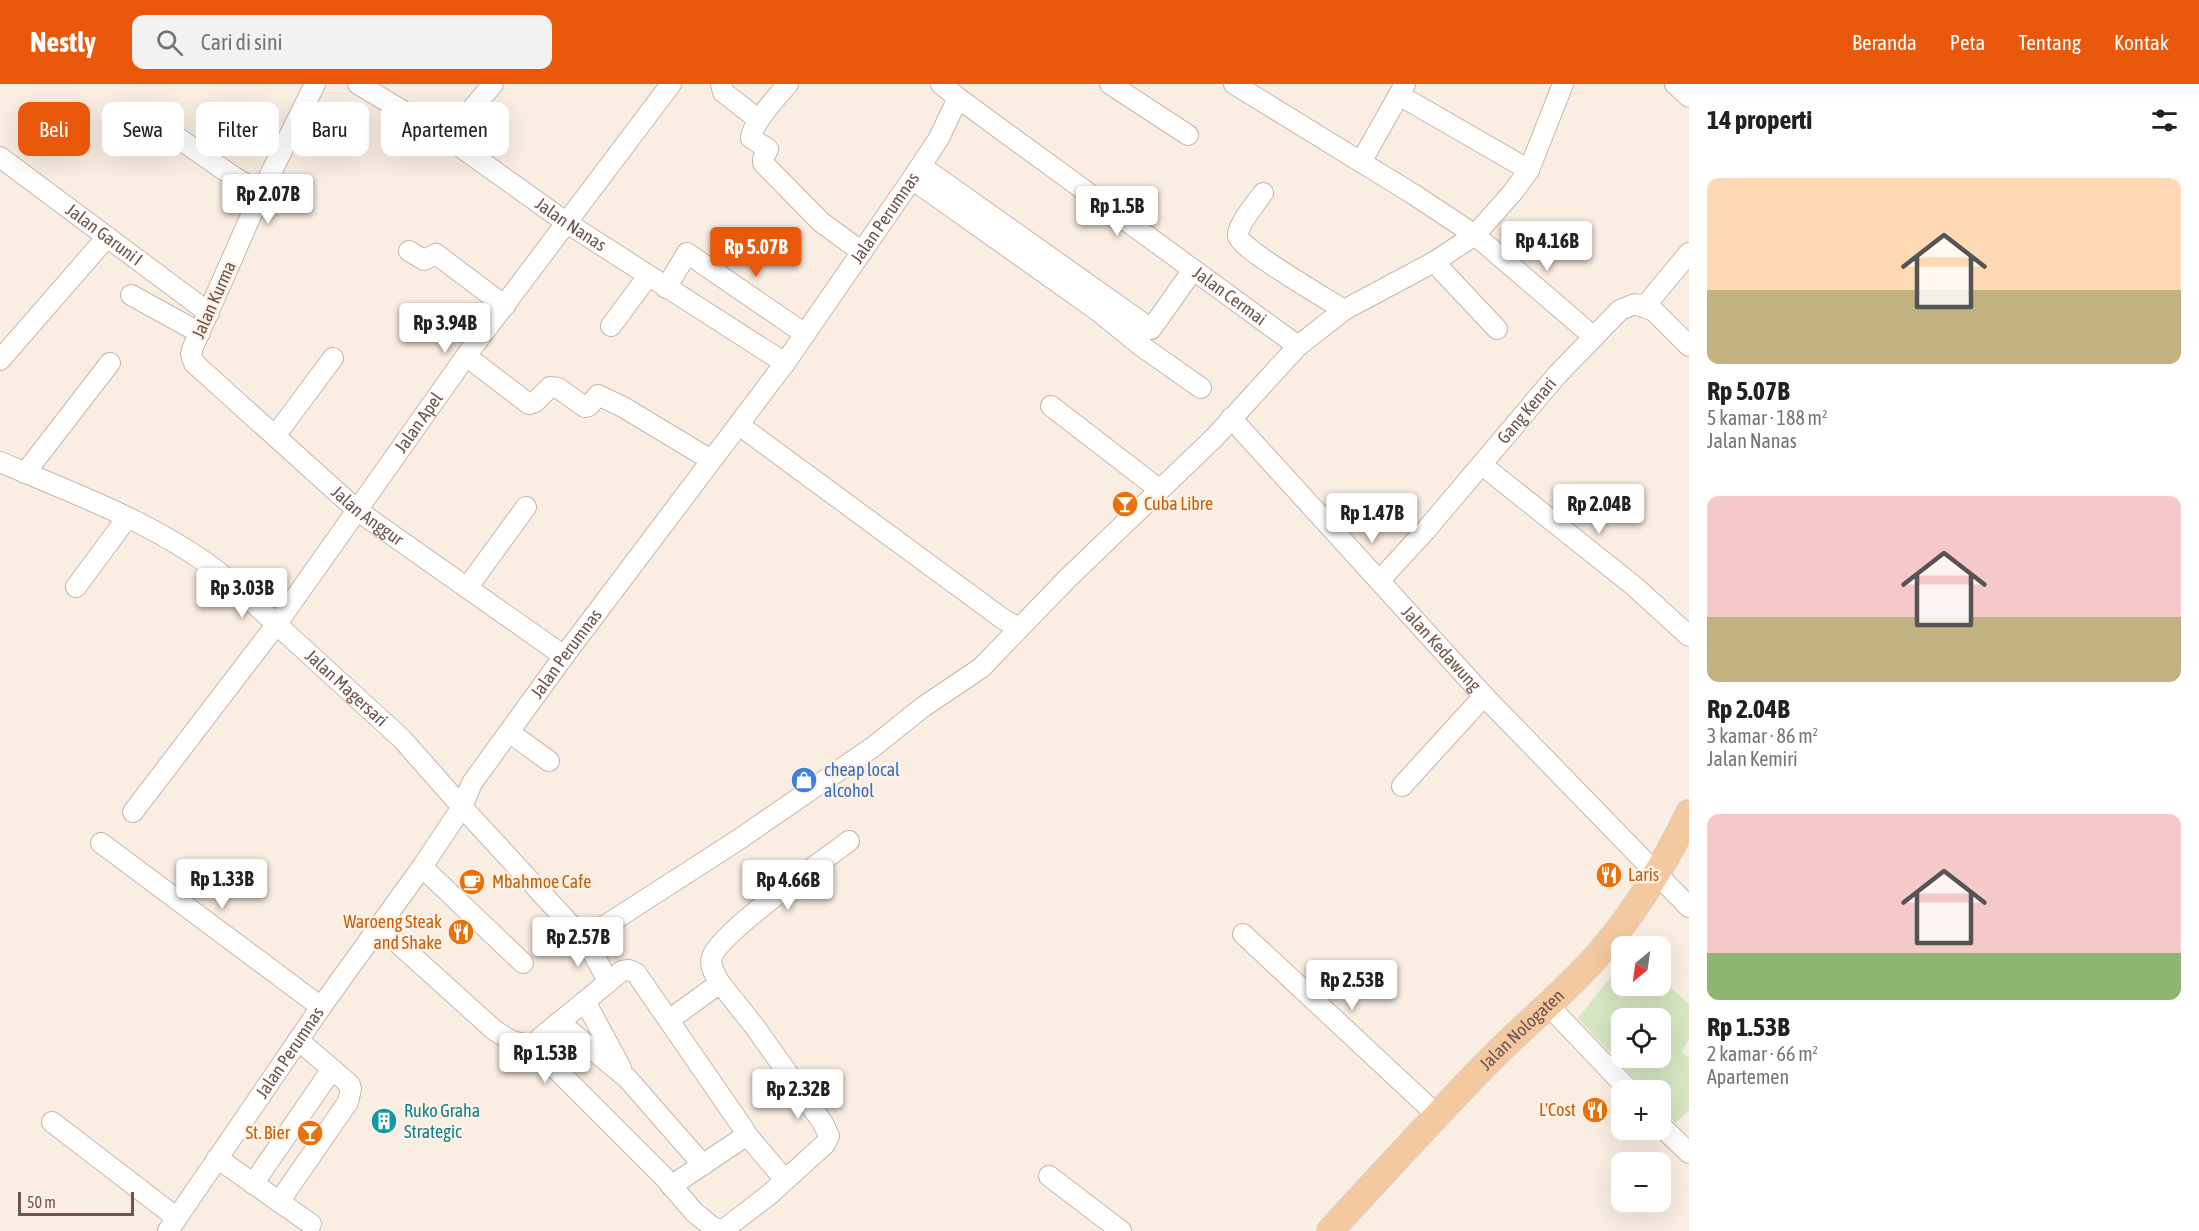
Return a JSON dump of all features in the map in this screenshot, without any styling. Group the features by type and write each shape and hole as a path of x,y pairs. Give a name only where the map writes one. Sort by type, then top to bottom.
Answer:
{"main road":[{"name":"Jalan Nologaten","path":"1330,1231 1437,1115 1584,970 1620,927 1658,873 1689,813"}],"street":[{"name":"Jalan Kurma","path":"191,354 261,193 315,84"},
{"name":"Jalan Nanas","path":"358,84 388,102"},
{"path":"478,102 493,84"},
{"path":"721,84 723,92 759,120"},
{"path":"788,84 759,120 751,135 768,149 763,163 821,222 862,252"},
{"path":"1110,84 1188,135"},
{"path":"1234,84 1475,235 1594,337"},
{"path":"584,937 589,936 738,840 873,747 923,707 981,668 1215,437 1298,346 1344,310 1434,262 1475,235 1529,170 1560,85"},
{"name":"Jalan Apel","path":"133,812 276,626 466,356 567,223 662,87"},
{"name":"Jalan Perumnas","path":"172,1225 321,1007 422,867 462,807 472,783 785,363 862,252 939,138 950,89"},
{"name":"Jalan Cermai","path":"950,89 1298,346"},
{"path":"1361,162 1402,90 1529,170"},
{"path":"184,142 261,193"},
{"name":"Jalan Nanas","path":"473,156 567,223 785,363"},
{"name":"Jalan Garuni I","path":"0,157 209,313"},
{"path":"916,172 1151,329 1193,270"},
{"path":"916,172 1201,388"},
{"path":"1263,193 1241,226 1239,239 1253,252 1344,310"},
{"path":"0,360 107,237"},
{"path":"409,251 424,260 436,254 505,306"},
{"path":"666,288 687,253 805,334"},
{"path":"1689,253 1645,306 1654,311 1689,346"},
{"path":"1434,262 1497,329"},
{"path":"611,326 648,276"},
{"path":"131,295 200,333"},
{"name":"Gang Kenari","path":"1380,580 1482,465 1557,375 1620,310 1635,304 1645,306"},
{"name":"Jalan Anggur","path":"191,354 194,363 204,374 358,510 564,657"},
{"path":"466,356 529,404 536,402 550,387 558,388 585,407 589,406 598,395 623,407 711,460"},
{"path":"275,436 333,357"},
{"path":"25,473 110,363"},
{"path":"1051,406 1160,490"},
{"name":"Jalan Kedawung","path":"1232,418 1484,696 1689,907"},
{"path":"739,424 1003,619 1019,628"},
{"name":"Jalan Magersari","path":"0,462 178,543 226,578 402,739 462,807 584,937 608,981"},
{"path":"1482,465 1634,586 1689,636"},
{"path":"467,588 526,507"},
{"path":"76,586 127,518"},
{"path":"1402,786 1484,696"},
{"path":"509,732 549,761"},
{"path":"785,1180 747,1135 636,973 629,970 622,971 608,981 540,1038 537,1044 539,1052 694,1212 711,1226 721,1230 770,1194 825,1144 828,1132 755,1027 720,983 711,961 715,950 723,940 762,907 849,842"},
{"path":"101,843 321,1007"},
{"path":"422,867 523,963"},
{"path":"379,926 493,1029 509,1040 522,1045 537,1044"},
{"path":"1243,934 1437,1115"},
{"path":"669,1020 720,983"},
{"path":"585,1001 627,1078"},
{"path":"1547,1004 1619,1080"},
{"path":"560,1022 627,1078 703,1165"},
{"path":"279,1202 348,1102 351,1092 350,1085 298,1040"},
{"path":"253,1184 332,1069"},
{"path":"52,1122 172,1225"},
{"path":"292,1128 317,1145"},
{"path":"671,1186 747,1135"},
{"path":"1671,1136 1689,1153"},
{"path":"217,1158 311,1224"},
{"path":"1048,1176 1121,1231"}],"green space":[{"path":"1611,977 1611,996 1671,996 1671,988 1689,1004 1689,1038 1682,1052 1689,1058 1689,1110 1675,1123 1671,1118 1671,1080 1636,1080 1625,1068 1671,1068 1671,1008 1611,1008 1611,1053 1578,1018"}],"place":[{"name":"Cuba Libre","path":"1125,504"},
{"name":"cheap local alcohol","path":"804,780"},
{"name":"Laris","path":"1609,875"},
{"name":"Mbahmoe Cafe","path":"472,882"},
{"name":"Waroeng Steak and Shake","path":"461,932"},
{"name":"L'Cost","path":"1595,1110"},
{"name":"Ruko Graha Strategic","path":"384,1121"},
{"name":"St. Bier","path":"310,1133"}]}
